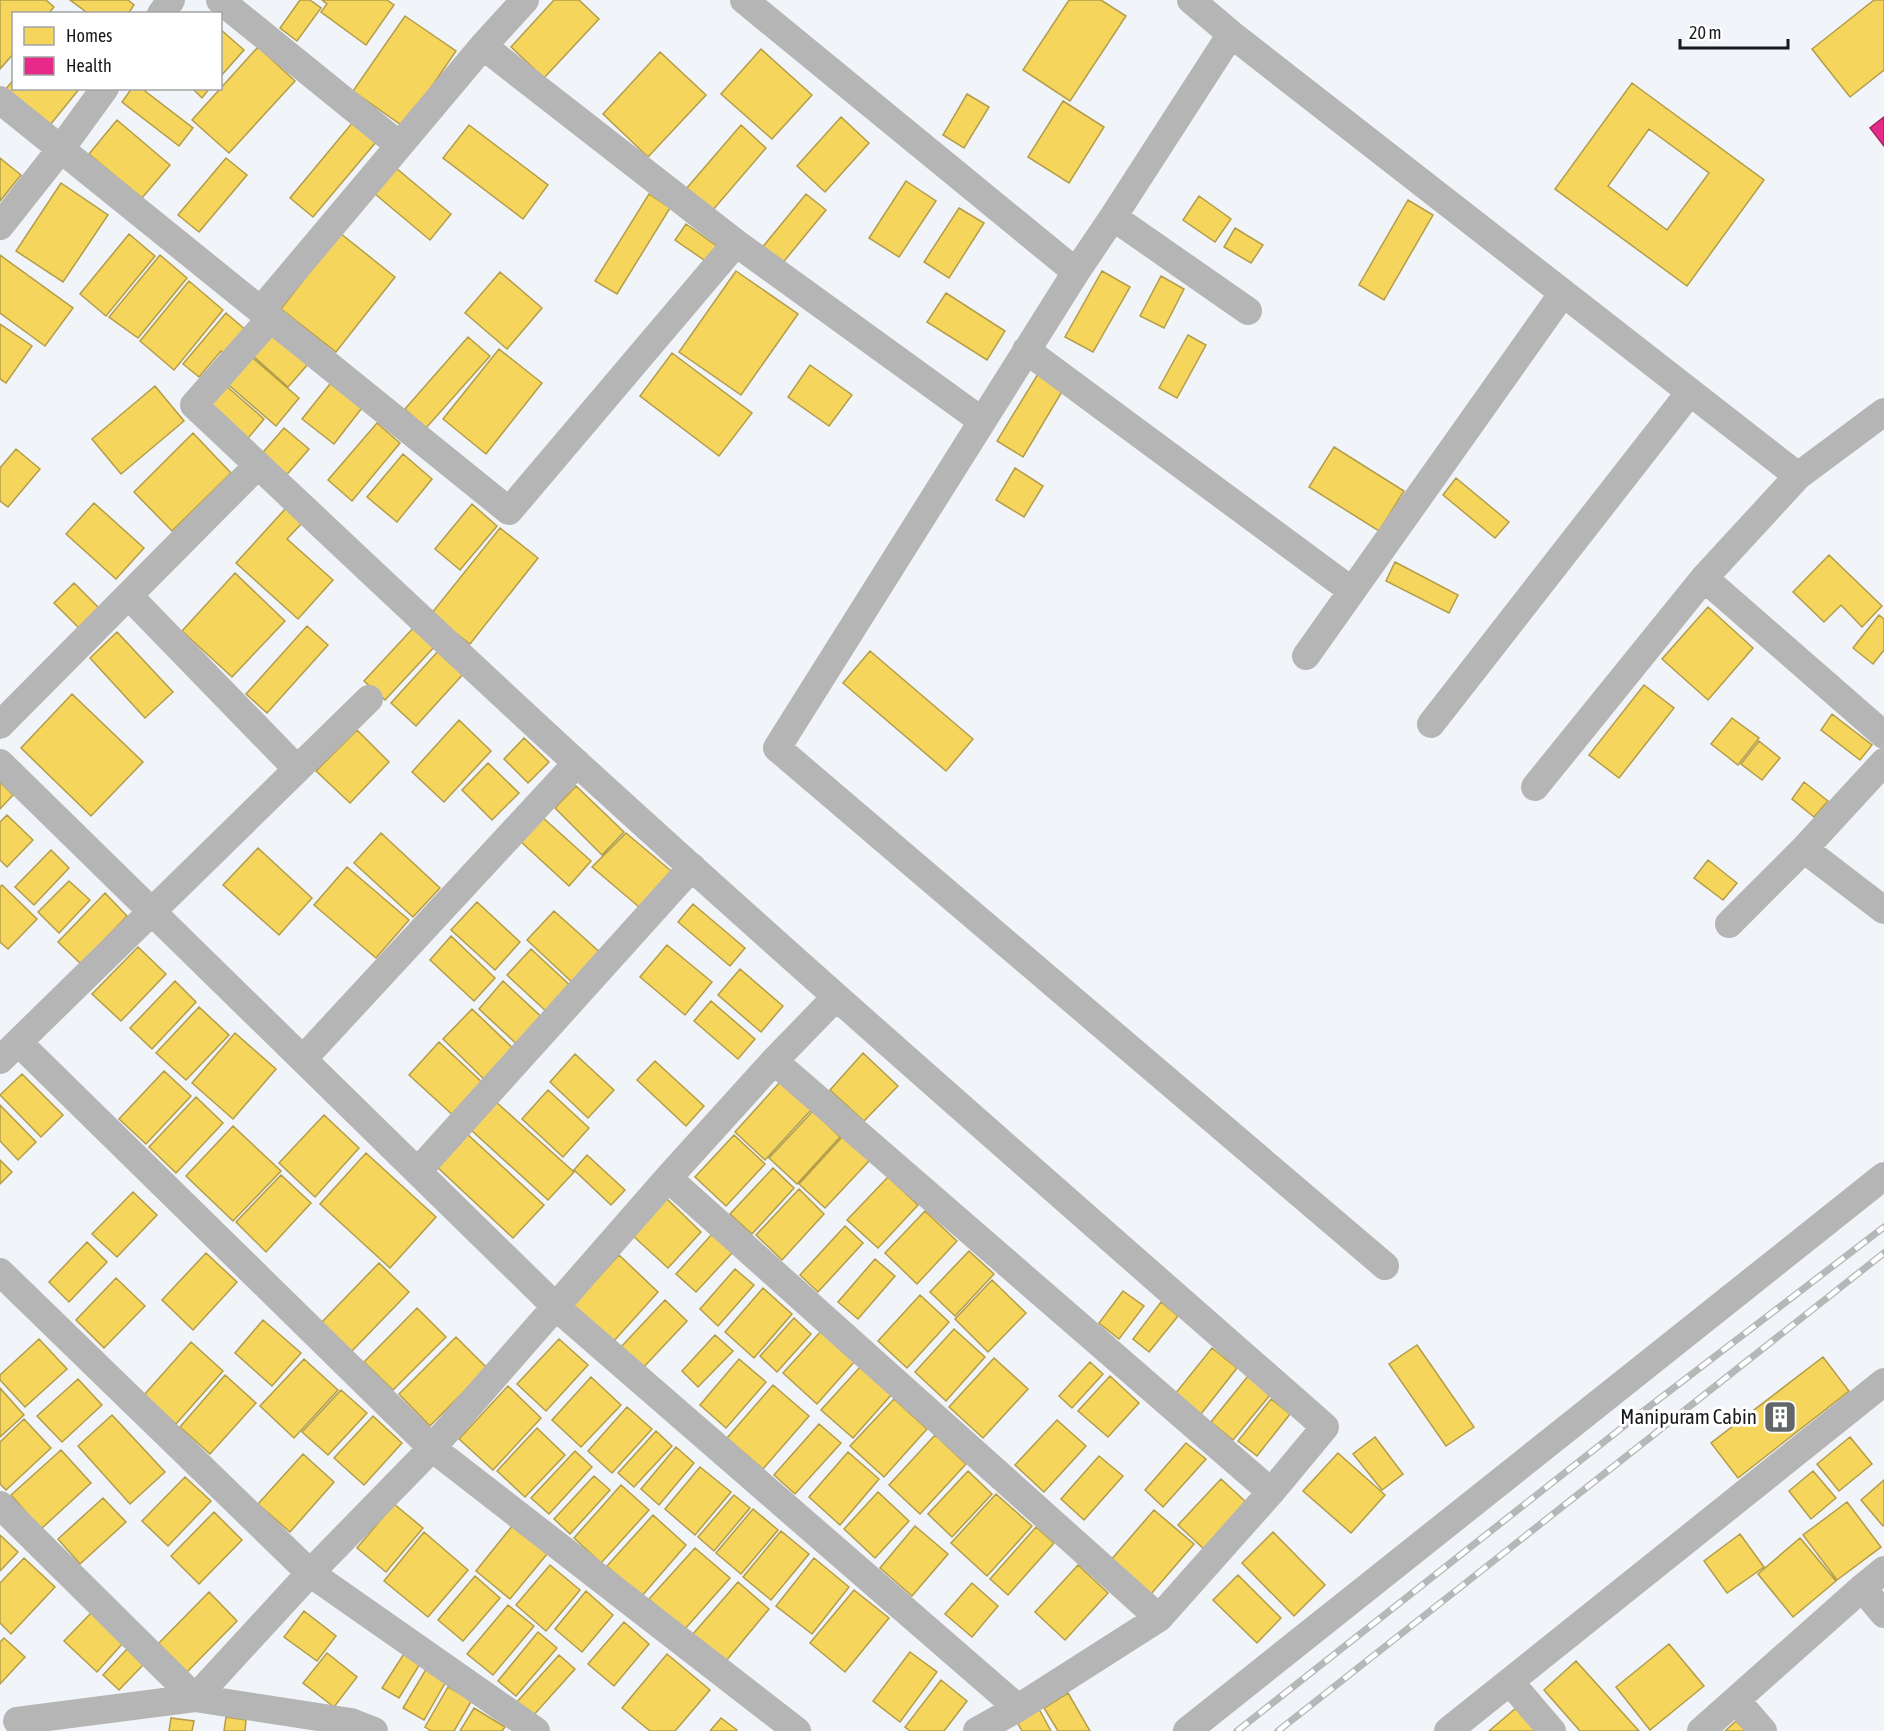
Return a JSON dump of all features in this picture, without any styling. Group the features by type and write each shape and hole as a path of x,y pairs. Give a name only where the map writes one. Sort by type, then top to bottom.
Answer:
{"street":[{"path":"220,0 399,146"},
{"path":"525,0 399,146 194,405 577,763 836,997 1325,1426 1271,1492 1159,1618 1018,1708 976,1731"},
{"path":"744,0 1076,272"},
{"path":"1191,0 1231,34 1798,476"},
{"path":"1231,34 1026,350 777,748 1385,1266"},
{"path":"483,46 736,243 982,421"},
{"path":"0,226 104,90"},
{"path":"0,100 509,511 736,243"},
{"path":"1113,217 1248,311"},
{"path":"1306,656 1563,293"},
{"path":"1026,350 1352,591"},
{"path":"1431,724 1690,392"},
{"path":"1535,788 1704,578 1798,476 1884,412"},
{"path":"0,725 258,465"},
{"path":"1704,578 1884,735"},
{"path":"129,596 297,769"},
{"path":"369,699 9,1052 432,1448 797,1731"},
{"path":"1729,924 1804,849 1884,762"},
{"path":"0,763 556,1307 1018,1708"},
{"path":"303,1059 577,763"},
{"path":"1804,849 1884,910"},
{"path":"418,1171 692,867"},
{"path":"195,1698 310,1573 432,1448 668,1178 774,1061 836,997"},
{"path":"774,1061 1271,1492"},
{"path":"1187,1731 1884,1176"},
{"path":"668,1178 1159,1618"},
{"path":"0,1272 310,1573 536,1731"},
{"path":"1448,1731 1884,1382"},
{"path":"0,1505 195,1698"},
{"path":"1701,1731 1884,1570"},
{"path":"1862,1588 1884,1614"},
{"path":"1510,1682 1552,1731"},
{"path":"15,1720 195,1698 351,1722 374,1731"},
{"path":"1736,1700 1763,1731"}],"building: Homes":[{"path":"0,0 46,0 54,7 50,12 12,12 12,55 0,69"},
{"path":"70,0 128,0 134,5 129,12 86,12"},
{"path":"300,0 310,0 321,8 297,41 280,28"},
{"path":"322,0 387,0 394,5 366,45 321,12 327,4"},
{"path":"554,0 579,0 599,19 544,78 511,47"},
{"path":"1069,0 1101,0 1126,16 1070,101 1023,70"},
{"path":"1874,0 1884,0 1884,70 1850,97 1812,49"},
{"path":"405,16 456,51 404,127 353,91"},
{"path":"222,31 244,50 222,75"},
{"path":"258,47 295,81 229,153 192,120 219,90 222,90 222,87"},
{"path":"761,49 812,95 772,139 721,94"},
{"path":"660,52 706,95 648,157 603,114"},
{"path":"12,81 12,90 78,90 46,130 1,95"},
{"path":"1632,83 1764,180 1687,286 1555,189","holes":["1649,129 1709,173 1667,230 1608,186"]},
{"path":"131,90 144,90 193,128 179,146 122,102"},
{"path":"194,90 208,90 202,98"},
{"path":"967,94 989,107 964,148 943,135"},
{"path":"1063,101 1104,127 1069,183 1028,157"},
{"path":"841,117 869,143 825,192 797,166"},
{"path":"117,120 170,165 142,198 89,154"},
{"path":"353,122 376,142 313,217 290,198"},
{"path":"469,125 548,185 523,219 443,158"},
{"path":"741,125 766,148 712,211 686,189"},
{"path":"0,158 21,175 0,201"},
{"path":"226,158 247,175 199,232 178,215"},
{"path":"396,168 451,214 430,240 375,194"},
{"path":"906,181 936,201 899,257 869,238"},
{"path":"61,183 108,215 63,282 16,251"},
{"path":"649,194 670,208 617,294 595,281"},
{"path":"806,194 826,210 781,265 761,249"},
{"path":"1199,196 1231,219 1215,242 1183,220"},
{"path":"1408,200 1433,215 1384,300 1359,285"},
{"path":"959,208 984,223 949,278 924,262"},
{"path":"686,224 718,247 707,262 675,240"},
{"path":"1235,228 1263,245 1251,263 1224,247"},
{"path":"340,233 395,277 336,352 281,309"},
{"path":"129,234 155,256 106,316 80,294"},
{"path":"0,255 73,308 45,346 0,313"},
{"path":"160,255 187,278 138,338 109,317"},
{"path":"736,271 798,314 741,395 679,352"},
{"path":"1102,271 1130,287 1093,352 1065,337"},
{"path":"500,272 542,308 507,349 465,313"},
{"path":"1161,276 1184,289 1164,328 1140,316"},
{"path":"189,281 223,310 174,370 140,341"},
{"path":"946,293 1005,331 987,360 927,322"},
{"path":"226,313 247,331 226,356 221,351 199,377 183,364"},
{"path":"0,324 32,346 6,383 0,379"},
{"path":"272,331 309,363 288,387 251,354"},
{"path":"1188,335 1206,345 1177,398 1159,388"},
{"path":"468,337 490,356 426,428 405,409"},
{"path":"499,349 542,383 486,454 443,419"},
{"path":"247,353 299,398 276,426 224,381"},
{"path":"672,353 752,413 719,456 640,396"},
{"path":"810,365 852,395 829,426 788,397"},
{"path":"1038,374 1063,390 1023,457 997,441"},
{"path":"334,379 365,404 334,444 302,419"},
{"path":"224,384 264,419 244,443 203,408"},
{"path":"155,386 184,421 121,474 92,439"},
{"path":"377,423 400,443 352,501 328,480"},
{"path":"284,428 309,449 283,479 258,458"},
{"path":"193,433 231,473 172,531 134,492"},
{"path":"1334,447 1404,491 1379,531 1309,487"},
{"path":"16,449 40,469 8,507 0,501 0,468"},
{"path":"403,454 432,479 397,522 367,497"},
{"path":"1015,468 1043,486 1024,517 996,500"},
{"path":"1456,478 1509,522 1495,538 1443,495"},
{"path":"94,503 144,548 116,579 66,534"},
{"path":"472,504 497,526 460,570 435,549"},
{"path":"287,507 303,522 287,539 333,580 298,619 236,563"},
{"path":"500,528 538,558 470,644 431,614"},
{"path":"1829,555 1882,606 1862,627 1841,605 1824,622 1793,592"},
{"path":"1395,562 1458,595 1449,613 1386,581"},
{"path":"235,573 285,621 232,677 182,631"},
{"path":"74,583 104,613 84,633 54,603"},
{"path":"1708,607 1753,648 1708,700 1662,659"},
{"path":"1879,615 1884,619 1884,650 1873,664 1853,648"},
{"path":"416,625 437,644 385,700 364,681"},
{"path":"307,626 328,645 267,713 246,694"},
{"path":"117,632 173,692 145,718 90,658"},
{"path":"441,648 466,671 416,726 391,703"},
{"path":"870,651 973,739 946,771 843,683"},
{"path":"1644,685 1674,708 1619,778 1589,755"},
{"path":"72,694 143,762 91,816 21,748"},
{"path":"1832,714 1872,745 1860,760 1821,730"},
{"path":"1732,718 1759,738 1738,765 1711,744"},
{"path":"459,720 491,751 444,802 412,772"},
{"path":"357,730 389,762 350,803 316,771"},
{"path":"524,738 549,762 528,783 504,759"},
{"path":"1759,741 1780,758 1762,780 1741,764"},
{"path":"488,763 519,793 492,820 462,790"},
{"path":"0,782 13,795 0,809"},
{"path":"1804,782 1828,801 1814,817 1792,799"},
{"path":"576,786 624,832 602,855 555,808"},
{"path":"7,815 33,840 7,867 0,860 0,822"},
{"path":"541,816 591,861 569,886 519,840"},
{"path":"381,833 440,888 413,917 354,863"},
{"path":"626,833 676,875 645,912 592,867"},
{"path":"258,848 312,898 279,935 223,885"},
{"path":"51,850 69,868 34,905 15,887"},
{"path":"1708,860 1737,883 1723,900 1694,878"},
{"path":"347,867 409,920 376,958 314,905"},
{"path":"69,881 90,900 59,933 38,912"},
{"path":"2,885 37,919 8,949 0,942 0,887"},
{"path":"105,893 127,916 81,964 58,942"},
{"path":"477,902 520,942 495,970 451,930"},
{"path":"693,904 745,948 730,966 678,922"},
{"path":"554,911 603,955 575,985 527,940"},
{"path":"451,936 495,978 474,1001 430,960"},
{"path":"667,945 712,982 685,1015 640,977"},
{"path":"138,947 166,974 121,1021 92,994"},
{"path":"531,949 573,988 549,1014 507,975"},
{"path":"740,969 783,1006 761,1032 718,995"},
{"path":"175,981 196,1002 152,1049 130,1028"},
{"path":"503,981 547,1022 522,1049 479,1009"},
{"path":"711,1001 755,1039 738,1059 694,1021"},
{"path":"199,1007 229,1035 186,1080 156,1053"},
{"path":"472,1009 518,1053 489,1084 443,1039"},
{"path":"235,1033 276,1069 233,1119 192,1083"},
{"path":"439,1042 486,1086 456,1118 409,1075"},
{"path":"863,1053 898,1086 864,1121 830,1090"},
{"path":"575,1054 614,1090 588,1118 550,1082"},
{"path":"655,1061 704,1106 686,1126 637,1080"},
{"path":"164,1071 191,1096 146,1144 119,1119"},
{"path":"22,1074 63,1115 41,1137 0,1095"},
{"path":"780,1082 811,1110 765,1160 735,1132"},
{"path":"548,1090 589,1128 563,1157 522,1119"},
{"path":"196,1097 223,1123 176,1173 149,1147"},
{"path":"495,1101 574,1172 548,1200 470,1129"},
{"path":"0,1105 36,1142 18,1160 0,1141"},
{"path":"813,1111 840,1137 797,1184 769,1158"},
{"path":"324,1115 359,1148 315,1197 279,1163"},
{"path":"233,1126 281,1171 233,1221 186,1176"},
{"path":"465,1132 544,1205 513,1238 435,1165"},
{"path":"734,1135 765,1164 726,1206 695,1177"},
{"path":"844,1135 870,1160 825,1208 799,1184"},
{"path":"366,1153 436,1217 390,1268 320,1204"},
{"path":"587,1155 625,1190 611,1205 574,1170"},
{"path":"0,1160 12,1172 0,1184"},
{"path":"773,1168 794,1188 752,1234 730,1214"},
{"path":"281,1175 311,1203 266,1252 236,1222"},
{"path":"888,1177 918,1205 878,1248 847,1220"},
{"path":"799,1189 824,1214 782,1260 756,1235"},
{"path":"133,1192 157,1215 117,1257 92,1234"},
{"path":"665,1197 701,1232 668,1268 631,1234"},
{"path":"925,1211 957,1241 917,1284 885,1253"},
{"path":"845,1226 863,1243 818,1292 800,1275"},
{"path":"713,1233 733,1252 696,1292 676,1274"},
{"path":"87,1242 107,1262 69,1302 49,1282"},
{"path":"969,1251 994,1274 955,1316 930,1292"},
{"path":"206,1253 237,1282 193,1330 162,1300"},
{"path":"619,1255 658,1292 613,1342 573,1305"},
{"path":"875,1259 895,1276 858,1319 838,1302"},
{"path":"379,1263 409,1292 351,1352 321,1323"},
{"path":"735,1269 754,1285 718,1326 700,1309"},
{"path":"116,1278 145,1306 104,1348 76,1320"},
{"path":"992,1280 1026,1313 988,1352 955,1319"},
{"path":"763,1288 792,1314 754,1358 725,1332"},
{"path":"1123,1291 1144,1306 1119,1339 1099,1323"},
{"path":"920,1295 949,1322 907,1368 878,1341"},
{"path":"665,1300 687,1321 642,1369 620,1348"},
{"path":"1161,1302 1178,1316 1149,1352 1133,1339"},
{"path":"417,1308 446,1337 393,1390 364,1362"},
{"path":"794,1318 811,1334 777,1372 760,1356"},
{"path":"263,1320 301,1353 272,1386 235,1353"},
{"path":"954,1329 985,1357 946,1401 915,1372"},
{"path":"822,1330 855,1361 817,1404 783,1373"},
{"path":"715,1335 733,1351 698,1387 682,1371"},
{"path":"456,1337 487,1368 430,1426 399,1394"},
{"path":"39,1339 67,1369 25,1407 0,1380 0,1375"},
{"path":"559,1339 588,1365 546,1411 517,1384"},
{"path":"191,1342 223,1371 176,1424 144,1395"},
{"path":"1417,1345 1474,1427 1446,1446 1389,1364"},
{"path":"1212,1348 1237,1368 1201,1414 1175,1394"},
{"name":"Manipuram Cabin","path":"1823,1357 1849,1391 1738,1478 1711,1443"},
{"path":"994,1358 1028,1389 983,1438 949,1407"},
{"path":"304,1359 338,1390 294,1438 260,1406"},
{"path":"739,1359 766,1382 726,1428 700,1405"},
{"path":"1090,1362 1103,1374 1072,1408 1059,1396"},
{"path":"861,1366 892,1394 853,1438 821,1410"},
{"path":"225,1375 256,1403 210,1454 180,1427"},
{"path":"1110,1376 1139,1403 1108,1437 1078,1411"},
{"path":"1248,1376 1270,1395 1233,1440 1211,1422"},
{"path":"591,1377 621,1405 581,1447 552,1420"},
{"path":"78,1379 102,1405 62,1442 37,1416"},
{"path":"773,1385 809,1416 763,1469 727,1438"},
{"path":"508,1386 541,1418 493,1470 459,1439"},
{"path":"0,1388 24,1415 0,1437"},
{"path":"341,1390 367,1413 328,1455 302,1432"},
{"path":"894,1399 927,1429 884,1477 850,1446"},
{"path":"1271,1399 1290,1414 1257,1456 1238,1441"},
{"path":"627,1407 652,1429 612,1473 588,1451"},
{"path":"112,1415 165,1472 130,1504 78,1446"},
{"path":"373,1416 402,1443 364,1485 334,1458"},
{"path":"24,1419 51,1448 6,1490 0,1484 0,1442"},
{"path":"1057,1420 1086,1446 1044,1492 1015,1465"},
{"path":"819,1424 841,1443 795,1494 774,1475"},
{"path":"537,1428 565,1455 525,1497 497,1471"},
{"path":"656,1431 672,1446 634,1487 618,1473"},
{"path":"935,1435 966,1464 920,1514 889,1485"},
{"path":"1375,1437 1403,1474 1382,1490 1353,1454"},
{"path":"1850,1437 1872,1464 1839,1491 1817,1464"},
{"path":"1186,1443 1206,1459 1163,1507 1145,1490"},
{"path":"676,1447 694,1463 659,1505 641,1489"},
{"path":"61,1450 91,1483 41,1529 11,1495"},
{"path":"575,1451 592,1467 549,1514 531,1498"},
{"path":"848,1452 879,1479 840,1525 809,1497"},
{"path":"1338,1453 1385,1495 1351,1533 1303,1491"},
{"path":"303,1454 334,1482 290,1532 258,1504"},
{"path":"1099,1456 1123,1476 1084,1520 1061,1499"},
{"path":"700,1467 731,1492 695,1535 665,1509"},
{"path":"968,1471 992,1494 952,1537 928,1514"},
{"path":"1813,1471 1836,1498 1811,1519 1789,1491"},
{"path":"594,1476 610,1490 570,1534 554,1519"},
{"path":"185,1477 211,1501 168,1546 142,1521"},
{"path":"1221,1479 1247,1503 1205,1550 1178,1525"},
{"path":"1884,1480 1884,1525 1883,1526 1861,1500"},
{"path":"621,1485 649,1510 601,1563 574,1538"},
{"path":"878,1492 909,1521 875,1558 844,1529"},
{"path":"996,1494 1032,1526 987,1576 951,1543"},
{"path":"734,1495 750,1508 714,1551 698,1537"},
{"path":"103,1498 126,1522 80,1564 58,1539"},
{"path":"1847,1502 1881,1547 1837,1580 1803,1535"},
{"path":"394,1504 423,1528 386,1572 357,1548"},
{"path":"753,1509 778,1530 741,1574 716,1553"},
{"path":"1154,1510 1194,1544 1151,1594 1111,1560"},
{"path":"214,1512 242,1540 199,1584 171,1556"},
{"path":"653,1515 686,1545 641,1597 607,1566"},
{"path":"513,1525 547,1554 510,1599 476,1571"},
{"path":"915,1526 948,1554 912,1596 880,1568"},
{"path":"1036,1527 1054,1543 1008,1595 990,1579"},
{"path":"781,1531 809,1554 771,1600 743,1577"},
{"path":"424,1532 468,1570 428,1617 384,1581"},
{"path":"1273,1532 1325,1585 1294,1616 1242,1563"},
{"path":"1740,1534 1764,1567 1727,1593 1704,1561"},
{"path":"0,1535 18,1552 0,1571"},
{"path":"1800,1538 1836,1581 1793,1617 1758,1574"},
{"path":"695,1548 730,1578 684,1630 649,1599"},
{"path":"24,1558 55,1587 11,1634 0,1623 0,1583"},
{"path":"814,1558 849,1587 812,1634 776,1606"},
{"path":"550,1565 580,1590 546,1631 516,1605"},
{"path":"1078,1565 1108,1593 1065,1640 1035,1612"},
{"path":"1238,1575 1281,1618 1257,1643 1213,1600"},
{"path":"475,1576 500,1598 463,1641 438,1620"},
{"path":"738,1582 769,1609 726,1661 693,1634"},
{"path":"972,1583 998,1606 972,1637 945,1614"},
{"path":"854,1590 889,1618 845,1672 810,1643"},
{"path":"586,1591 613,1615 582,1652 555,1629"},
{"path":"209,1592 237,1621 187,1672 158,1644"},
{"path":"508,1605 534,1626 493,1675 467,1654"},
{"path":"304,1611 336,1636 317,1661 284,1637"},
{"path":"91,1613 123,1643 97,1672 64,1641"},
{"path":"624,1622 649,1644 614,1686 588,1664"},
{"path":"538,1632 557,1648 516,1696 498,1681"},
{"path":"4,1638 25,1657 0,1684 0,1642"},
{"path":"1669,1644 1704,1686 1650,1730 1616,1687"},
{"path":"127,1649 143,1665 119,1690 103,1675"},
{"path":"407,1649 423,1659 399,1698 382,1688"},
{"path":"910,1652 937,1672 900,1722 873,1701"},
{"path":"327,1653 357,1677 334,1707 303,1683"},
{"path":"667,1654 710,1690 675,1731 650,1731 622,1708"},
{"path":"559,1655 575,1669 532,1717 516,1703"},
{"path":"1576,1661 1639,1731 1580,1731 1544,1690"},
{"path":"428,1666 448,1678 424,1720 403,1708"},
{"path":"941,1680 967,1701 944,1731 910,1731 905,1727"},
{"path":"448,1687 472,1700 454,1731 431,1731 425,1727"},
{"path":"1068,1693 1090,1731 1058,1731 1044,1708"},
{"path":"474,1708 505,1727 502,1731 460,1731"},
{"path":"1516,1708 1536,1731 1489,1731"},
{"path":"1039,1709 1051,1731 1022,1731 1017,1722"},
{"path":"226,1717 246,1720 245,1731 224,1731"},
{"path":"171,1718 194,1721 192,1731 169,1731"},
{"path":"721,1718 737,1730 710,1731"},
{"path":"1736,1721 1746,1731 1725,1731"}],"building: Health":[{"path":"1884,117 1884,146 1870,128"}],"railway":[{"path":"1237,1731 1633,1419 1884,1227"},
{"path":"1278,1731 1884,1253"}],"place":[{"name":"Manipuram Cabin","path":"1780,1417"}]}
